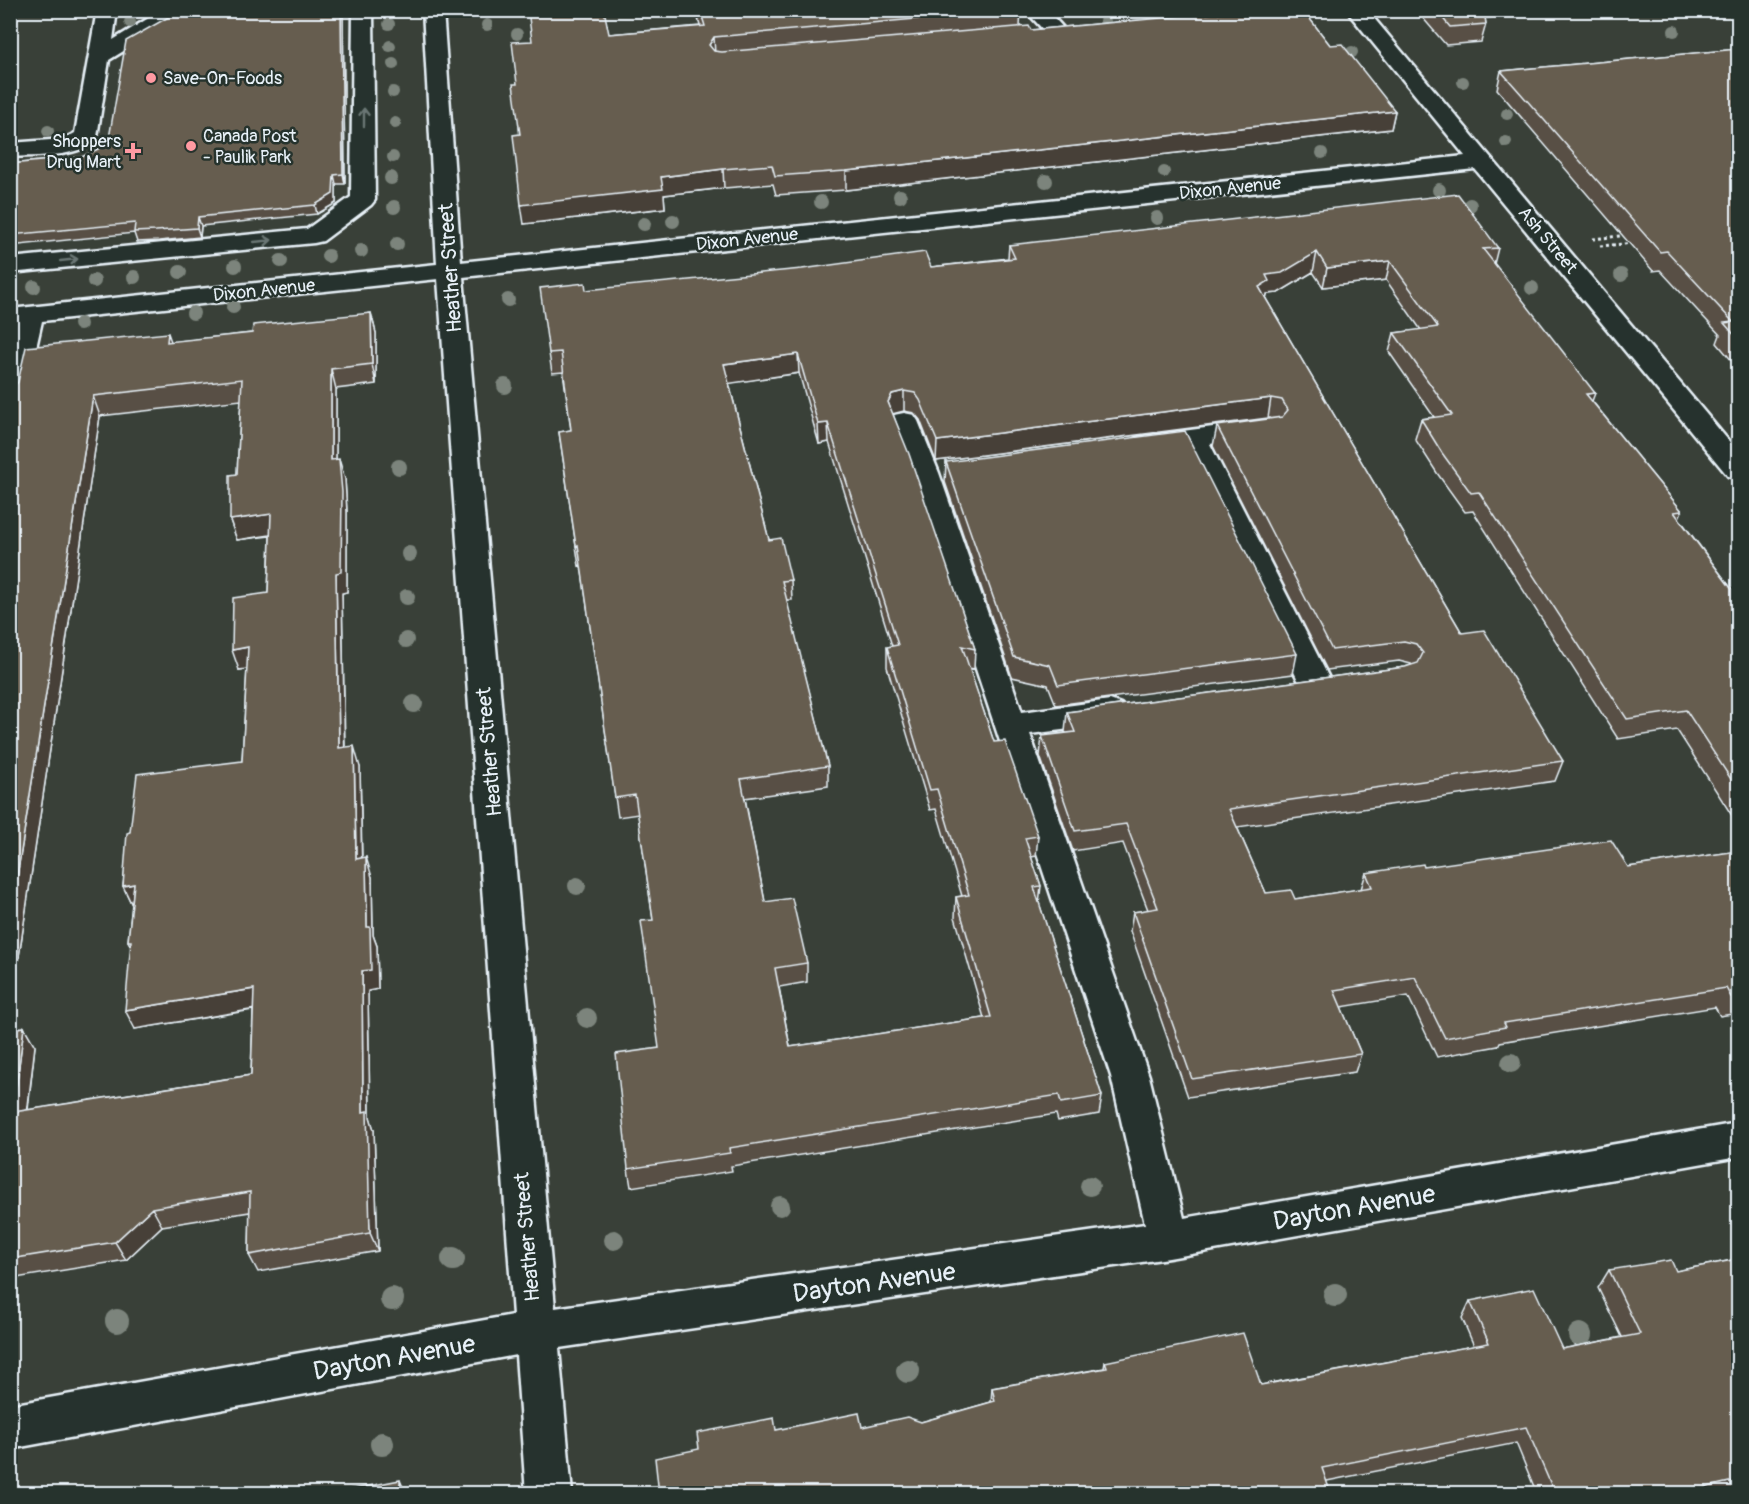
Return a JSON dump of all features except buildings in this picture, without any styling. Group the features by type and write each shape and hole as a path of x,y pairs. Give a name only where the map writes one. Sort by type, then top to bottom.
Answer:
{"street":[{"path":"10,150 69,145 86,137 107,10"},
{"path":"100,57 162,19 163,10"},
{"path":"10,266 314,236 363,200 363,10"},
{"name":"Heather Street","path":"433,10 450,271 549,1494"},
{"path":"1035,10 1056,32"},
{"path":"1148,25 1226,10"},
{"name":"Ash Street","path":"1356,10 1484,161 1738,470"},
{"path":"1032,34 1079,30"},
{"name":"Dixon Avenue","path":"20,316 1484,161"},
{"path":"10,401 20,316"},
{"path":"904,421 937,471 1011,725 1130,1076 1169,1239"},
{"path":"1123,447 1268,428"},
{"path":"1193,438 1328,682 1280,689"},
{"path":"1011,725 1140,708"},
{"name":"Dayton Avenue","path":"10,1427 535,1331 1169,1239 1738,1140"}],"path":[{"path":"1589,239 1635,234"},
{"path":"1596,247 1643,242"}],"place":[{"name":"Save-On-Foods","path":"151,78"},
{"name":"Canada Post - Paulik Park","path":"191,146"},
{"name":"Shoppers Drug Mart","path":"133,151"}]}
